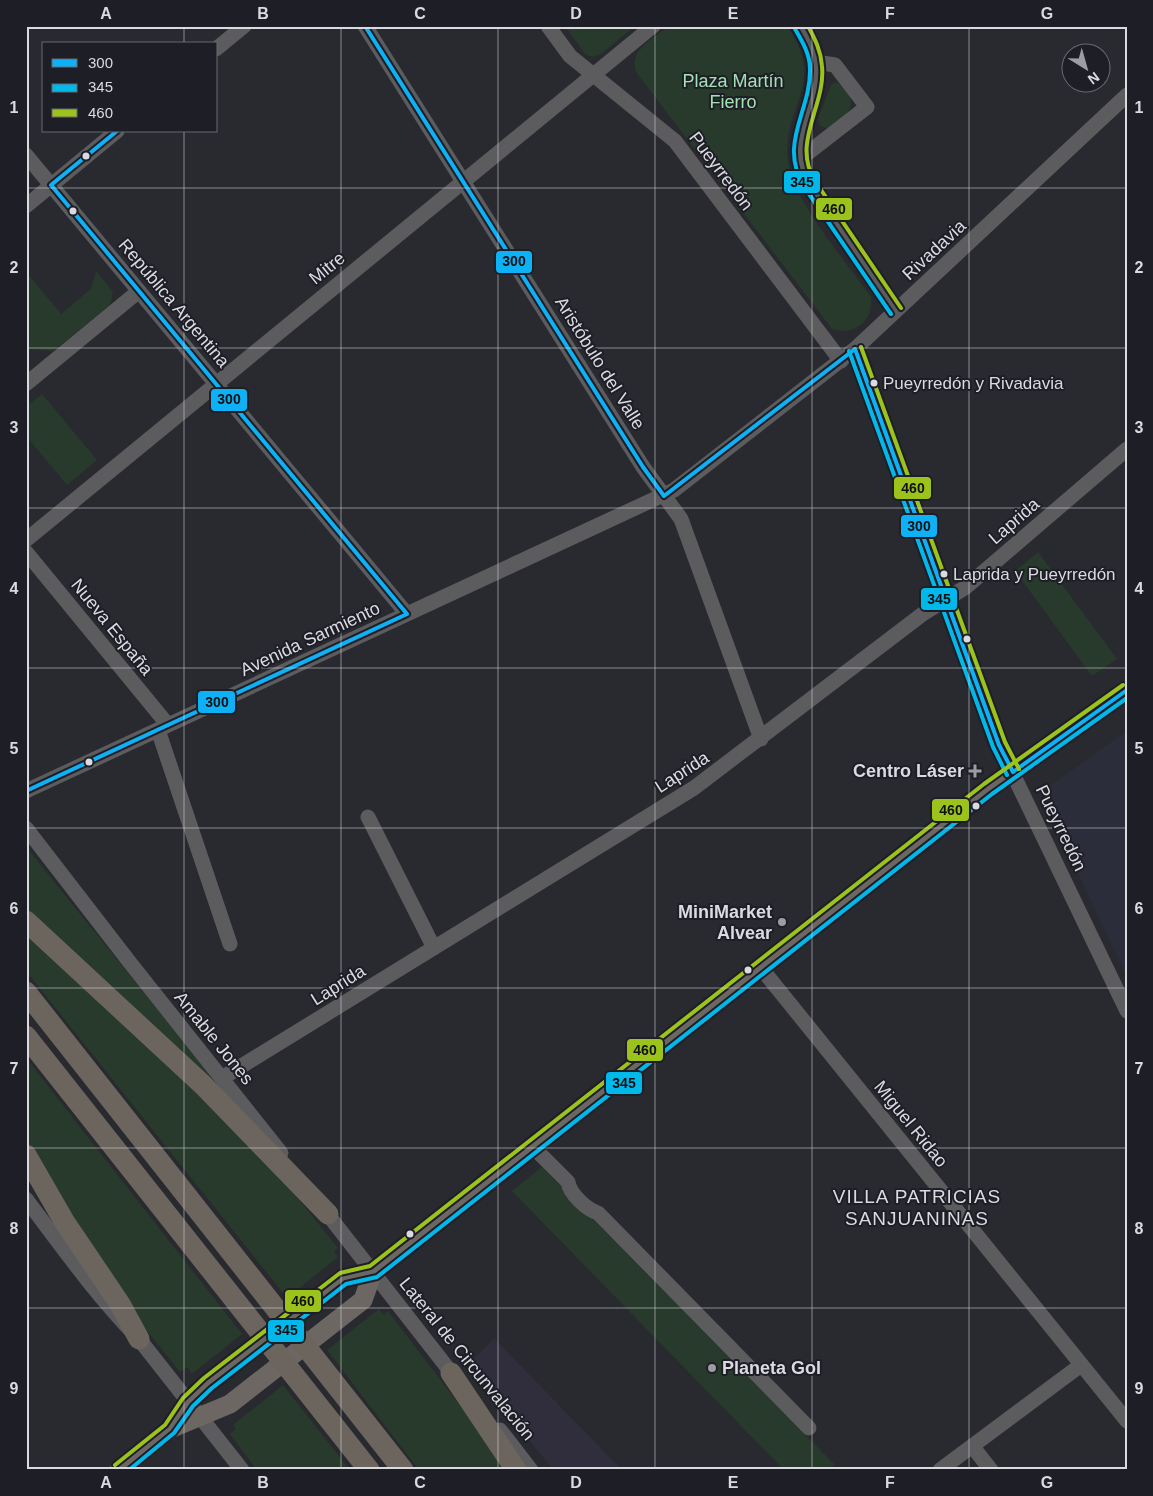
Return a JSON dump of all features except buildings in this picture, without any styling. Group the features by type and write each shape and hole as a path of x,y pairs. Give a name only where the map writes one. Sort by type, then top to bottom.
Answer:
{"highway":[{"path":"26,921 203,1084 328,1214"},
{"path":"26,992 403,1470"},
{"path":"26,1036 369,1470"},
{"path":"26,1155 64,1221 120,1304 139,1339"},
{"path":"451,1372 516,1470"}],"main road":[{"path":"170,1430 188,1402 208,1383 343,1278 373,1272 1013,772 1127,690"},
{"path":"119,1470 170,1430 230,1404 363,1300 373,1272"}],"street":[{"path":"218,47 244,26"},
{"name":"Aristóbulo del Valle","path":"365,26 638,459 681,519 761,739"},
{"name":"Pueyrredón","path":"548,26 570,56 675,140 841,361"},
{"name":"Mitre","path":"26,540 653,26"},
{"path":"801,26 811,46 816,62 816,87 803,127 800,159 803,171 896,311"},
{"path":"800,159 867,107 836,65 816,62"},
{"name":"Rivadavia","path":"664,496 855,349 1127,95"},
{"path":"26,206 116,132"},
{"name":"República Argentina","path":"26,155 407,614"},
{"path":"26,384 139,291"},
{"name":"Pueyrredón","path":"855,349 999,745 1127,1011"},
{"name":"Laprida","path":"222,1078 694,788 761,739 924,613 966,587 1127,449"},
{"name":"Avenida Sarmiento","path":"26,791 664,496"},
{"name":"Nueva España","path":"26,552 163,727"},
{"path":"163,727 230,944"},
{"path":"368,817 434,948"},
{"name":"Amable Jones","path":"26,828 373,1272"},
{"name":"Miguel Ridao","path":"761,968 1127,1421"},
{"path":"532,1147 568,1182 569,1189 590,1210 598,1213 809,1428"},
{"path":"26,1199 76,1265 139,1339 242,1470"},
{"name":"Lateral de Circunvalación","path":"373,1272 531,1470"},
{"path":"940,1470 1081,1365"},
{"path":"972,1446 992,1470"}],"shaded area":[{"path":"1127,731 1127,977 1044,801 1047,788"},
{"path":"494,1338 622,1470 553,1470 469,1364"}],"green space":[{"path":"565,26 635,26 601,54 593,57 585,54"},
{"name":"Plaza Martín Fierro","path":"669,26 787,26 799,47 804,66 800,98 787,147 789,168 802,199 812,216 871,297 871,305 866,319 855,328 840,331 832,329 636,72 636,57 639,51"},
{"path":"835,82 847,92 851,103 847,113 829,129 820,126 818,119 831,85"},
{"path":"96,271 113,292 110,305 53,351 31,349 26,344 30,339 26,334 26,272 61,314 91,289"},
{"path":"42,394 97,460 67,485 26,436 26,407"},
{"path":"1038,552 1117,659 1092,676 1015,571"},
{"path":"26,847 242,1114 120,994 26,908"},
{"path":"26,930 79,977 276,1171 338,1248 334,1252 338,1257 287,1298 26,971"},
{"path":"26,1058 242,1334 192,1374 187,1367 180,1372 126,1305 26,1147"},
{"name":"Planeta Gol","path":"542,1167 835,1465 828,1470 784,1470 512,1191"},
{"path":"379,1309 384,1315 388,1311 509,1470 419,1470 327,1350"},
{"path":"283,1385 350,1470 257,1470 230,1434 236,1429 233,1425"}],"transit line":[{"name":"300","path":"365,26 643,467 664,496"},
{"name":"460","path":"808,26 819,50 822,66 822,81 808,138 809,167 815,181 901,308"},
{"name":"345","path":"795,29 803,43 810,63 809,85 795,142 794,157 797,172 805,188 891,314"},
{"name":"300","path":"51,185 116,132"},
{"name":"300","path":"51,185 407,614"},
{"name":"460","path":"861,347 1005,742 1019,769"},
{"name":"300","path":"855,349 999,745 1013,772"},
{"name":"300","path":"664,496 855,349"},
{"name":"345","path":"849,351 993,747 1007,775"},
{"name":"300","path":"26,791 407,614"},
{"name":"460","path":"115,1465 165,1425 183,1398 204,1378 340,1273 370,1266 984,784 1123,685"},
{"name":"300","path":"1013,772 1127,690"},
{"name":"345","path":"129,1470 174,1433 193,1406 212,1388 346,1284 377,1277 992,794 1127,698"}],"place":[{"name":"Pueyrredón y Rivadavia","path":"874,383"},
{"name":"Laprida y Pueyrredón","path":"944,574"},
{"name":"Centro Láser","path":"975,771"},
{"name":"MiniMarket Alvear","path":"782,922"},
{"name":"Planeta Gol","path":"712,1368"}],"district":[{"name":"VILLA PATRICIAS SANJUANINAS","path":"917,1207"}]}
